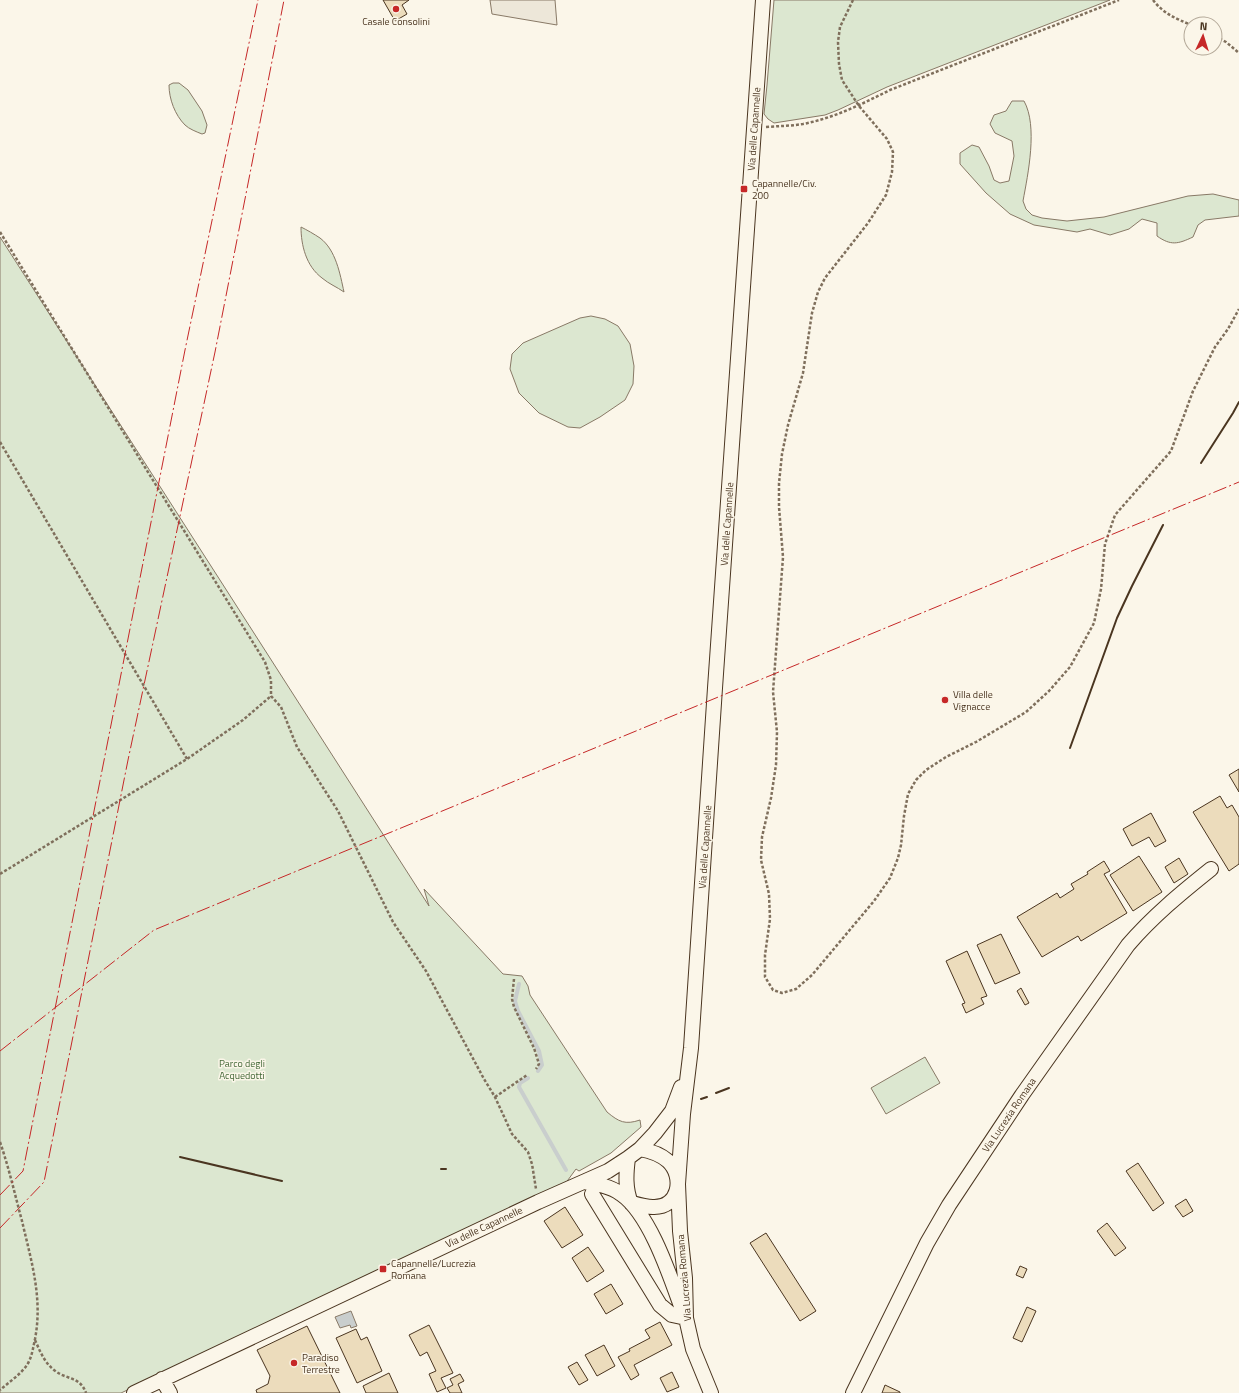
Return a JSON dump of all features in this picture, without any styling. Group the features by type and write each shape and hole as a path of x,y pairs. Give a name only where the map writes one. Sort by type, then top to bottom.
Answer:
{"street":[{"name":"Via delle Capannelle","path":"678,1184 683,1114 691,1048 763,0"},
{"name":"Via Lucrezia Romana","path":"853,1393 934,1229 957,1191 1022,1095 1128,945 1161,910 1210,869"},
{"name":"Via delle Capannelle","path":"134,1393 538,1202 608,1171 640,1149 672,1111 681,1087 691,1048"},
{"path":"583,1182 612,1189 632,1203 654,1208 669,1203 674,1199 676,1194 678,1184 676,1172 667,1160 652,1151 640,1149"},
{"path":"628,1158 626,1185 628,1194 632,1203 643,1218 664,1259 686,1318"},
{"name":"Via Lucrezia Romana","path":"678,1184 680,1231 685,1278 686,1318 693,1349 711,1393"},
{"path":"592,1194 660,1305 672,1314 686,1318"},
{"path":"162,1379 170,1393"}],"path":[{"path":"853,0 840,27 838,42 839,64 842,80 859,106 887,139 893,152 892,172 886,195 868,223 826,278 818,292 812,313 803,373 788,425 782,454 779,507 784,557 773,692 777,732 776,765 771,798 762,837 761,860 769,894 770,919 765,977 773,990 782,993 796,989 812,975 878,895 890,878 898,858 901,845 908,794 916,780 926,770 946,757 976,742 1026,712 1049,691 1070,667 1094,623 1101,589 1105,544 1116,515 1171,451 1193,391 1215,347 1228,329 1239,309"},
{"path":"754,129 802,124 828,118 859,106 890,90 1119,0"},
{"path":"1153,0 1157,6 1170,16 1183,22"},
{"path":"1223,40 1239,53"},
{"path":"0,232 265,662 271,680 271,696 281,707 297,746 338,811 393,922 426,971 495,1097 512,1134 528,1152 532,1164 538,1202"},
{"path":"0,442 187,759"},
{"path":"0,874 187,759 243,720 271,696"},
{"path":"514,979 512,999 514,1007 534,1048 539,1064 536,1069"},
{"path":"495,1097 527,1075"},
{"path":"0,1142 9,1167 36,1281 38,1307 37,1329 33,1351 27,1364 20,1373 0,1390"},
{"path":"35,1340 47,1363 61,1375 78,1381 84,1387 86,1393"}],"green space":[{"path":"774,0 1110,0 887,87 825,115 774,123 764,114"},
{"path":"179,83 188,90 202,111 207,125 205,133 202,134 189,128 181,121 173,106 170,96 169,85"},
{"path":"1012,101 1024,101 1028,111 1031,150 1023,201 1026,209 1032,215 1042,218 1067,221 1104,217 1188,196 1213,194 1239,200 1239,216 1205,220 1198,225 1193,237 1183,241 1171,243 1157,236 1157,223 1142,219 1129,229 1110,235 1090,229 1077,232 1034,225 1010,214 986,193 960,164 960,153 972,145 979,147 989,166 994,180 1000,183 1009,181 1014,156 1012,141 995,133 990,124 994,115 1006,111"},
{"path":"301,227 320,238 330,249 334,256 344,292 325,280 312,268 303,248"},
{"name":"Parco degli Acquedotti","path":"0,237 429,906 424,889 503,974 522,976 528,986 530,995 607,1112 622,1122 640,1120 641,1127 611,1153 579,1171 576,1169 565,1184 121,1393 0,1393"},
{"path":"591,316 605,319 618,326 630,344 634,366 633,384 625,400 600,417 580,428 568,427 539,413 519,393 510,369 512,354 523,343 580,318"},
{"path":"925,1057 940,1083 886,1114 871,1088"}],"shaded area":[{"path":"490,0 555,0 557,25 492,14"},
{"path":"351,1311 357,1326 351,1328 350,1325 340,1328 335,1317"}],"building":[{"name":"Casale Consolini","path":"383,0 409,0 402,5 407,14 395,21"},
{"path":"1239,769 1239,792 1229,775"},
{"path":"1220,796 1227,808 1232,805 1239,817 1239,864 1229,871 1193,812"},
{"path":"1151,813 1166,841 1155,847 1149,837 1132,846 1123,829"},
{"path":"1139,856 1162,892 1133,911 1110,875"},
{"path":"1179,858 1188,874 1174,883 1165,867"},
{"path":"1104,861 1110,871 1104,874 1127,913 1081,941 1078,936 1042,957 1017,917 1057,893 1060,898 1074,889 1071,884 1088,874 1087,872"},
{"path":"1001,934 1020,973 995,984 977,945"},
{"path":"967,951 987,996 981,998 984,1004 966,1013 962,1004 965,1003 946,961"},
{"path":"1021,988 1029,1003 1025,1005 1017,991"},
{"path":"1138,1163 1164,1203 1153,1211 1126,1171"},
{"path":"1186,1199 1193,1211 1183,1217 1175,1206"},
{"path":"565,1207 583,1235 562,1248 544,1221"},
{"path":"1107,1223 1126,1248 1115,1256 1097,1231"},
{"path":"766,1233 816,1311 800,1321 750,1243"},
{"path":"588,1247 604,1271 587,1282 572,1258"},
{"path":"1020,1266 1027,1269 1023,1278 1016,1275"},
{"path":"611,1284 623,1304 606,1314 594,1294"},
{"path":"1027,1307 1036,1311 1022,1342 1013,1338"},
{"path":"660,1322 672,1345 634,1365 639,1375 631,1380 618,1357 630,1351 629,1349 650,1338 645,1330"},
{"path":"429,1325 453,1373 441,1378 446,1388 437,1392 429,1374 436,1371 427,1352 420,1356 409,1335"},
{"name":"Paradiso Terrestre","path":"307,1326 340,1393 257,1393 256,1390 268,1384 270,1376 257,1350"},
{"path":"356,1329 361,1340 367,1337 382,1371 357,1383 336,1338"},
{"path":"604,1345 615,1366 597,1376 585,1355"},
{"path":"577,1362 588,1380 579,1385 568,1367"},
{"path":"672,1372 679,1387 667,1392 660,1378"},
{"path":"389,1373 398,1393 366,1393 363,1386"},
{"path":"460,1374 464,1381 458,1384 462,1393 450,1393 447,1388 453,1385 450,1379"},
{"path":"885,1385 900,1392 900,1393 882,1393"}],"waterway":[{"path":"519,984 515,1001 518,1011 539,1051 542,1065 538,1071"},
{"path":"528,1078 520,1083 519,1087 566,1170"}],"wall":[{"path":"1201,463 1239,402"},
{"path":"1070,748 1117,618 1163,525"},
{"path":"716,1093 729,1088"},
{"path":"701,1099 707,1097"},
{"path":"180,1157 282,1181"},
{"path":"441,1169 446,1169"}],"power":[{"path":"0,1195 23,1171 185,350 258,0"},
{"path":"0,1228 44,1182 128,760 215,352 284,0"},
{"path":"0,1051 154,930 1239,482"}],"place":[{"name":"Casale Consolini","path":"396,9"},
{"name":"Capannelle/Civ. 200","path":"744,189"},
{"name":"Villa delle Vignacce","path":"945,700"},
{"name":"Capannelle/Lucrezia Romana","path":"383,1269"},
{"name":"Paradiso Terrestre","path":"294,1363"}]}
